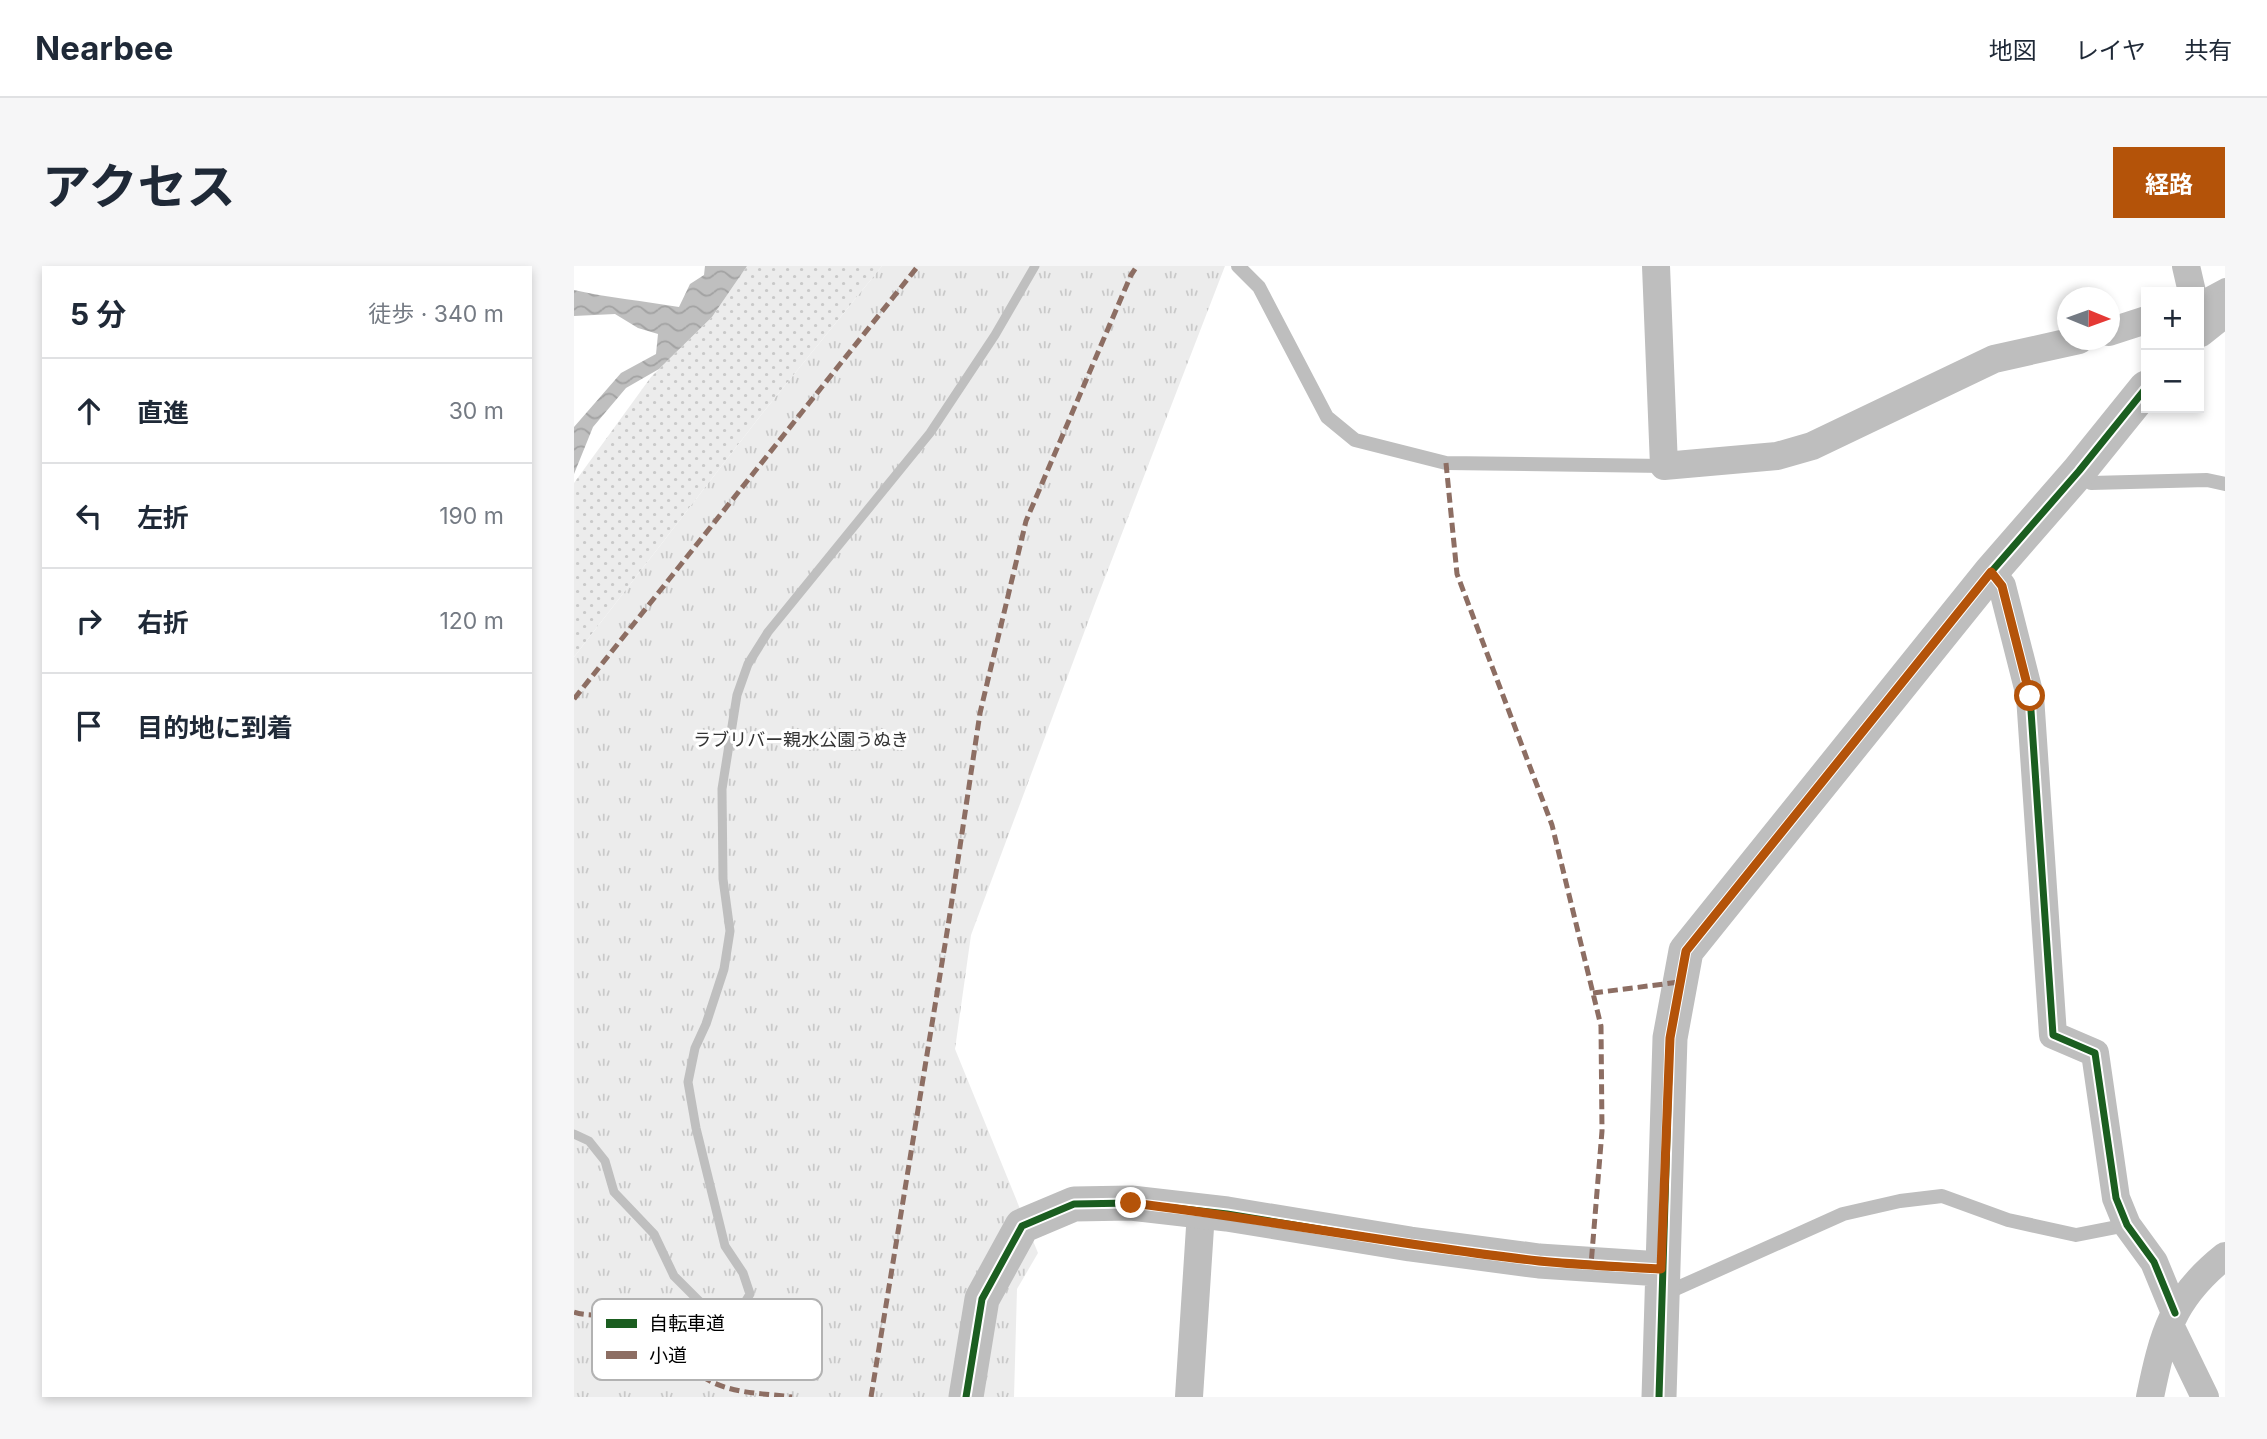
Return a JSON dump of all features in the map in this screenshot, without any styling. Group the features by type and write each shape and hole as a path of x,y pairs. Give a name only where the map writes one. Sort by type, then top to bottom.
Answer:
{"street":[{"path":"1656,266 1664,466 1777,456 1812,446 1994,359 2057,345"},
{"path":"2186,266 2194,287"},
{"path":"2120,328 2141,322"},
{"path":"1659,1397 1670,1038 1686,951 1991,572 2079,471 2141,394"},
{"path":"1991,572 2002,586 2030,696 2053,1035 2095,1053 2116,1198 2127,1225 2154,1262 2172,1319 2205,1397"},
{"path":"967,1397 982,1299 1022,1226 1073,1203 1131,1203 1201,1212 1539,1261 1661,1283"},
{"path":"1189,1397 1201,1212"},
{"path":"2150,1397 2160,1352 2172,1319 2201,1276 2225,1256"}],"lane":[{"path":"1238,266 1259,287 1327,417 1355,440 1446,463 1664,466"},
{"path":"2204,310 2225,285"},
{"path":"2079,471 2091,483 2207,480 2225,484"},
{"path":"1661,1283 1843,1214 1900,1201 1942,1196 2008,1220 2076,1235 2127,1225"}],"green space":[{"path":"747,266 882,266 761,415 574,657 574,483 651,377 712,317"},
{"name":"ラブリバー親水公園うぬき","path":"882,266 1225,266 971,935 955,1049 1038,1253 1017,1289 1014,1397 574,1397 574,657 761,415"}],"water":[{"path":"705,266 747,266 712,317 659,369 626,388 593,427 574,474 574,427 621,373 656,354 658,334 638,328 615,314 574,316 574,290 679,307 690,284 704,275"}],"waterway":[{"path":"747,1299 750,1294 743,1273 725,1246 696,1128 688,1082 695,1048 724,969 730,931 723,879 722,789 737,695 748,664 768,632 930,433 995,335 1035,266"},
{"path":"574,1134 589,1141 605,1161 614,1192 654,1234 674,1276 697,1299"}],"marked path":[{"path":"574,699 918,266"},
{"path":"871,1397 980,713 1026,521 1137,266"},
{"path":"1446,463 1457,574 1552,825 1601,1026 1602,1131 1591,1265"},
{"path":"1593,993 1680,982"},
{"path":"574,1312 592,1315"},
{"path":"708,1380 746,1392 792,1397"}],"cycle path":[{"path":"1659,1397 1670,1038 1686,951 1991,572 2079,471 2141,394"},
{"path":"1991,572 2002,586 2030,696 2053,1035 2095,1053 2116,1198 2127,1225 2154,1262 2175,1313"},
{"path":"966,1397 982,1299 1022,1226 1074,1204 1131,1203 1227,1214 1410,1244 1539,1261 1661,1269"}],"route":[{"path":"1131,1203 1227,1214 1410,1244 1539,1261 1661,1269 1670,1038 1686,951 1991,572 2002,586 2030,696"}]}
